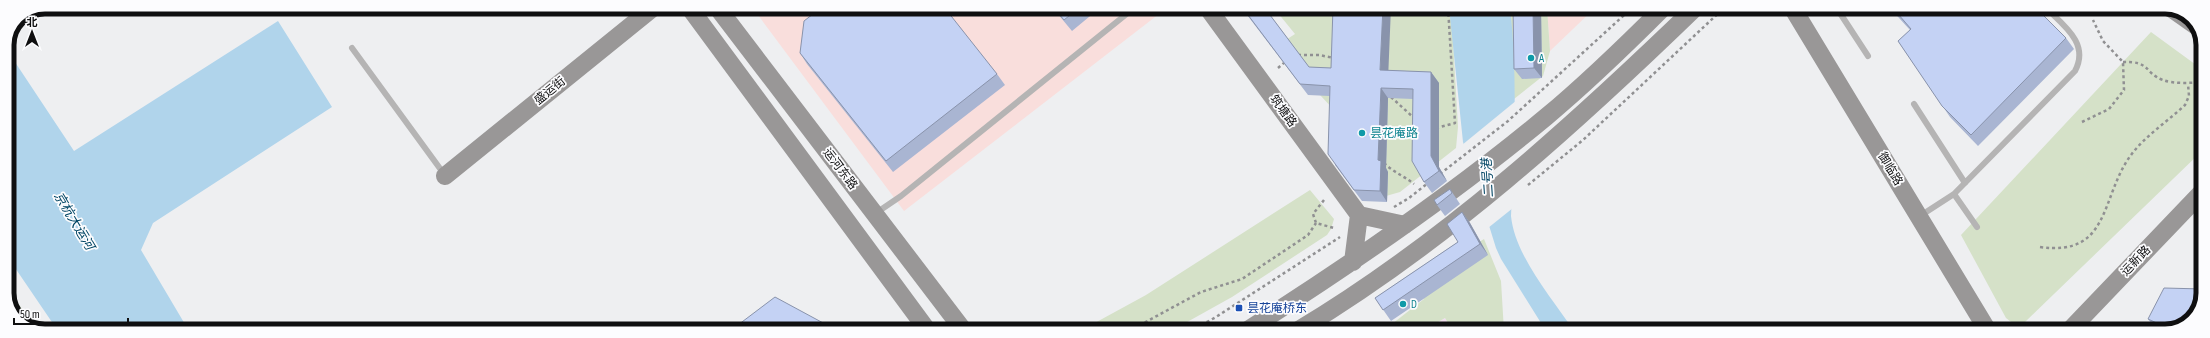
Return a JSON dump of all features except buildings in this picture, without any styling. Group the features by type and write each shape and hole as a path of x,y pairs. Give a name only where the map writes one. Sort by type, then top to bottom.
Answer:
{"main road":[{"name":"盛运街","path":"445,176 645,14"},
{"name":"运河东路","path":"694,14 923,324"},
{"name":"运河东路","path":"722,14 959,324"},
{"name":"筑塘路","path":"1212,14 1363,220"},
{"path":"1257,324 1353,262 1443,198 1547,116 1656,14"},
{"path":"1309,324 1339,306 1404,261 1456,220 1562,131 1688,14"},
{"name":"御临路","path":"1796,14 1984,324"},
{"name":"运新路","path":"2076,324 2196,198"},
{"path":"1353,262 1363,220 1405,225"}],"lane":[{"path":"875,214 908,191 1127,14"},
{"path":"1841,14 1868,56"},
{"path":"1919,217 1954,194 2075,71 2079,64 2080,53 2077,40 2052,14"},
{"path":"352,48 445,176"},
{"path":"1914,104 1965,183"},
{"path":"1954,194 1977,227"}],"path":[{"path":"1431,128 1455,123 1448,14"},
{"path":"1438,175 1544,89 1624,14"},
{"path":"1544,173 1583,140 1718,14"},
{"path":"2082,122 2109,109 2118,100 2124,90 2122,62 2103,41 2093,20"},
{"path":"1291,57 1302,54 1337,58"},
{"path":"1278,68 1287,60"},
{"path":"2122,62 2139,63 2164,81 2188,84 2196,83"},
{"path":"2040,247 2066,248 2078,244 2097,229 2130,156 2141,143 2185,105 2189,96 2188,84"},
{"path":"1387,91 1399,106 1417,121"},
{"path":"1380,159 1392,170 1401,174 1414,184"},
{"path":"1202,324 1363,220 1409,198 1432,180"},
{"path":"1316,223 1313,214 1324,200"},
{"path":"1316,223 1334,228"},
{"path":"1142,324 1201,292 1242,278 1308,235 1316,223"}],"shaded area":[{"path":"757,14 1159,14 904,211"},
{"path":"1547,14 1589,14 1550,51"},
{"path":"1445,318 1449,324 1435,324"}],"green space":[{"path":"1279,14 1451,14 1458,127 1456,148 1400,192 1386,196 1335,111 1275,47 1295,34"},
{"path":"1508,14 1547,14 1550,51 1543,76 1514,99"},
{"path":"2151,32 2196,65 2196,157 2024,323 2014,324 2006,318 1961,235"},
{"path":"1310,190 1334,219 1331,229 1327,235 1232,297 1184,324 1093,324 1146,295"},
{"path":"1484,239 1501,281 1504,324 1449,324 1445,318 1435,324 1392,324 1424,299 1421,278"},
{"path":"15,299 30,320 19,310"}],"water":[{"name":"二号港","path":"1450,14 1511,14 1515,86 1511,216 1519,246 1527,261 1545,291 1569,324 1542,324 1501,259 1496,248 1463,142"},
{"name":"京杭大运河","path":"278,21 332,107 153,223 141,250 185,324 53,324 14,266 14,61 74,151"}],"pier":[{"path":"1517,100 1513,208 1488,228 1462,145"}],"place":[{"name":"A","path":"1531,58"},
{"name":"昙花庵路","path":"1362,133"},
{"name":"D","path":"1403,304"},
{"name":"昙花庵桥东","path":"1239,308"}]}
